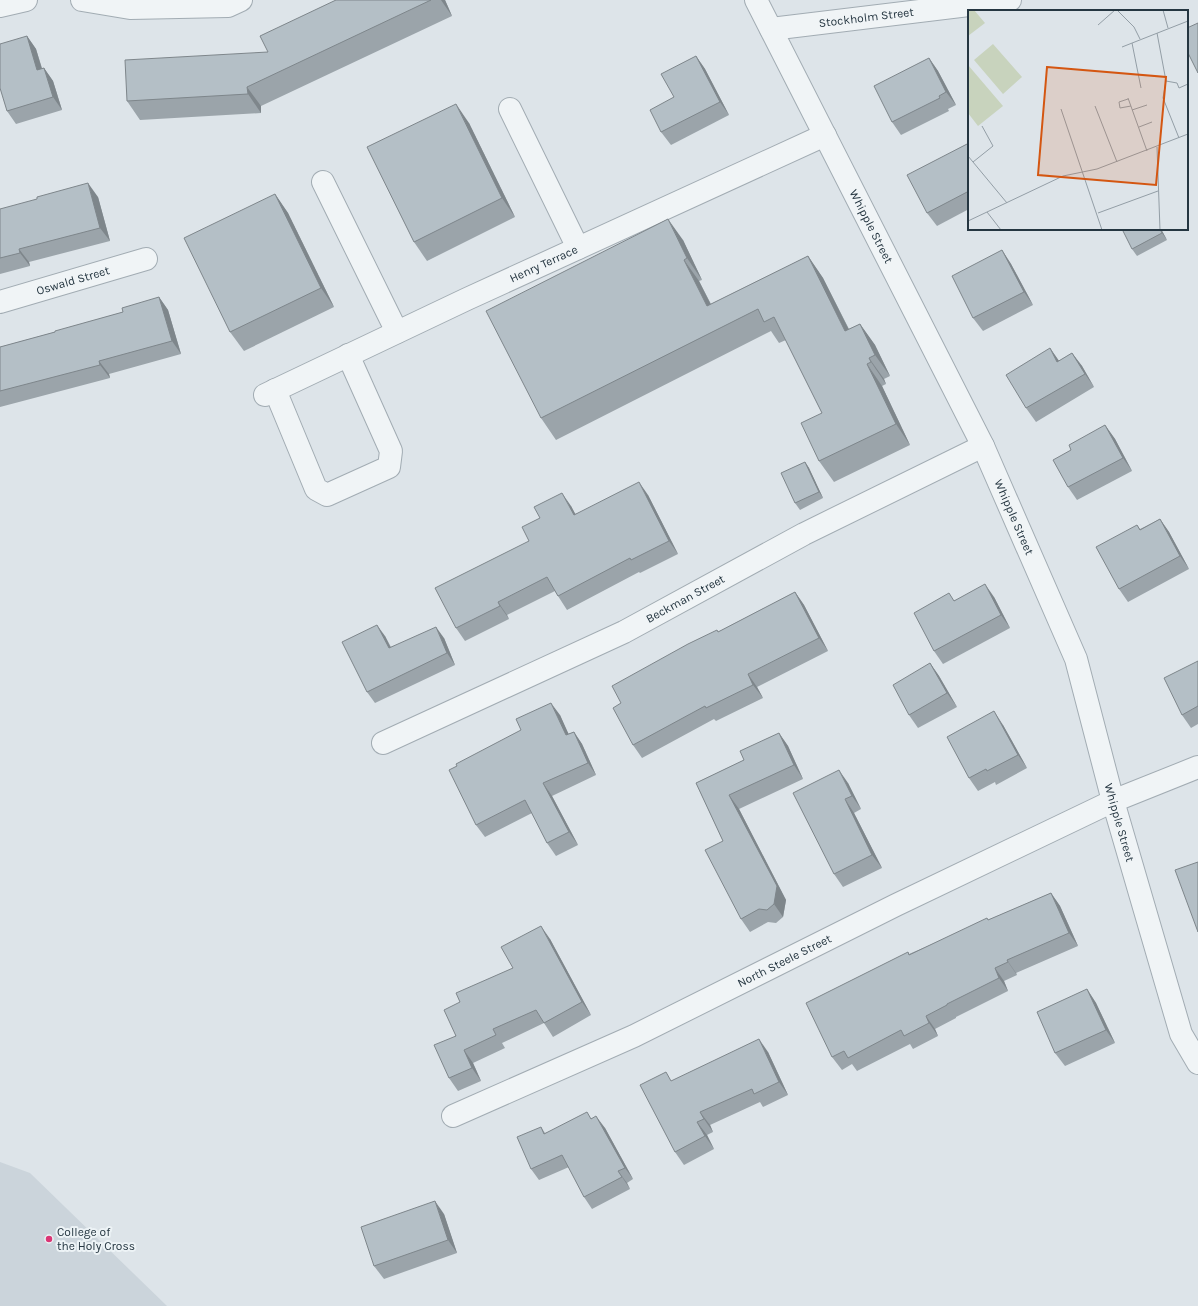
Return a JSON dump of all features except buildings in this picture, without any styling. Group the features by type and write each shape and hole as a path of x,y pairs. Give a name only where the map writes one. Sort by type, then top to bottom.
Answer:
{"street":[{"path":"0,6 26,0"},
{"path":"82,0 130,8 228,6 241,0"},
{"name":"Whipple Street","path":"756,0 983,446 1076,659 1113,801 1181,1034 1198,1063"},
{"name":"Stockholm Street","path":"771,29 1010,0"},
{"path":"510,109 578,248"},
{"name":"Henry Terrace","path":"348,356 391,452 389,467 327,495 316,489 270,392 824,135"},
{"path":"323,182 397,332"},
{"name":"Oswald Street","path":"0,302 146,259"},
{"name":"Beckman Street","path":"383,743 624,632 804,534 983,446"},
{"name":"North Steele Street","path":"453,1116 634,1036 896,905 1113,801 1198,767"}],"shaded area":[{"name":"College of the Holy Cross","path":"0,1162 30,1173 167,1306 0,1306"}],"place":[{"name":"College of the Holy Cross","path":"49,1239"}]}
